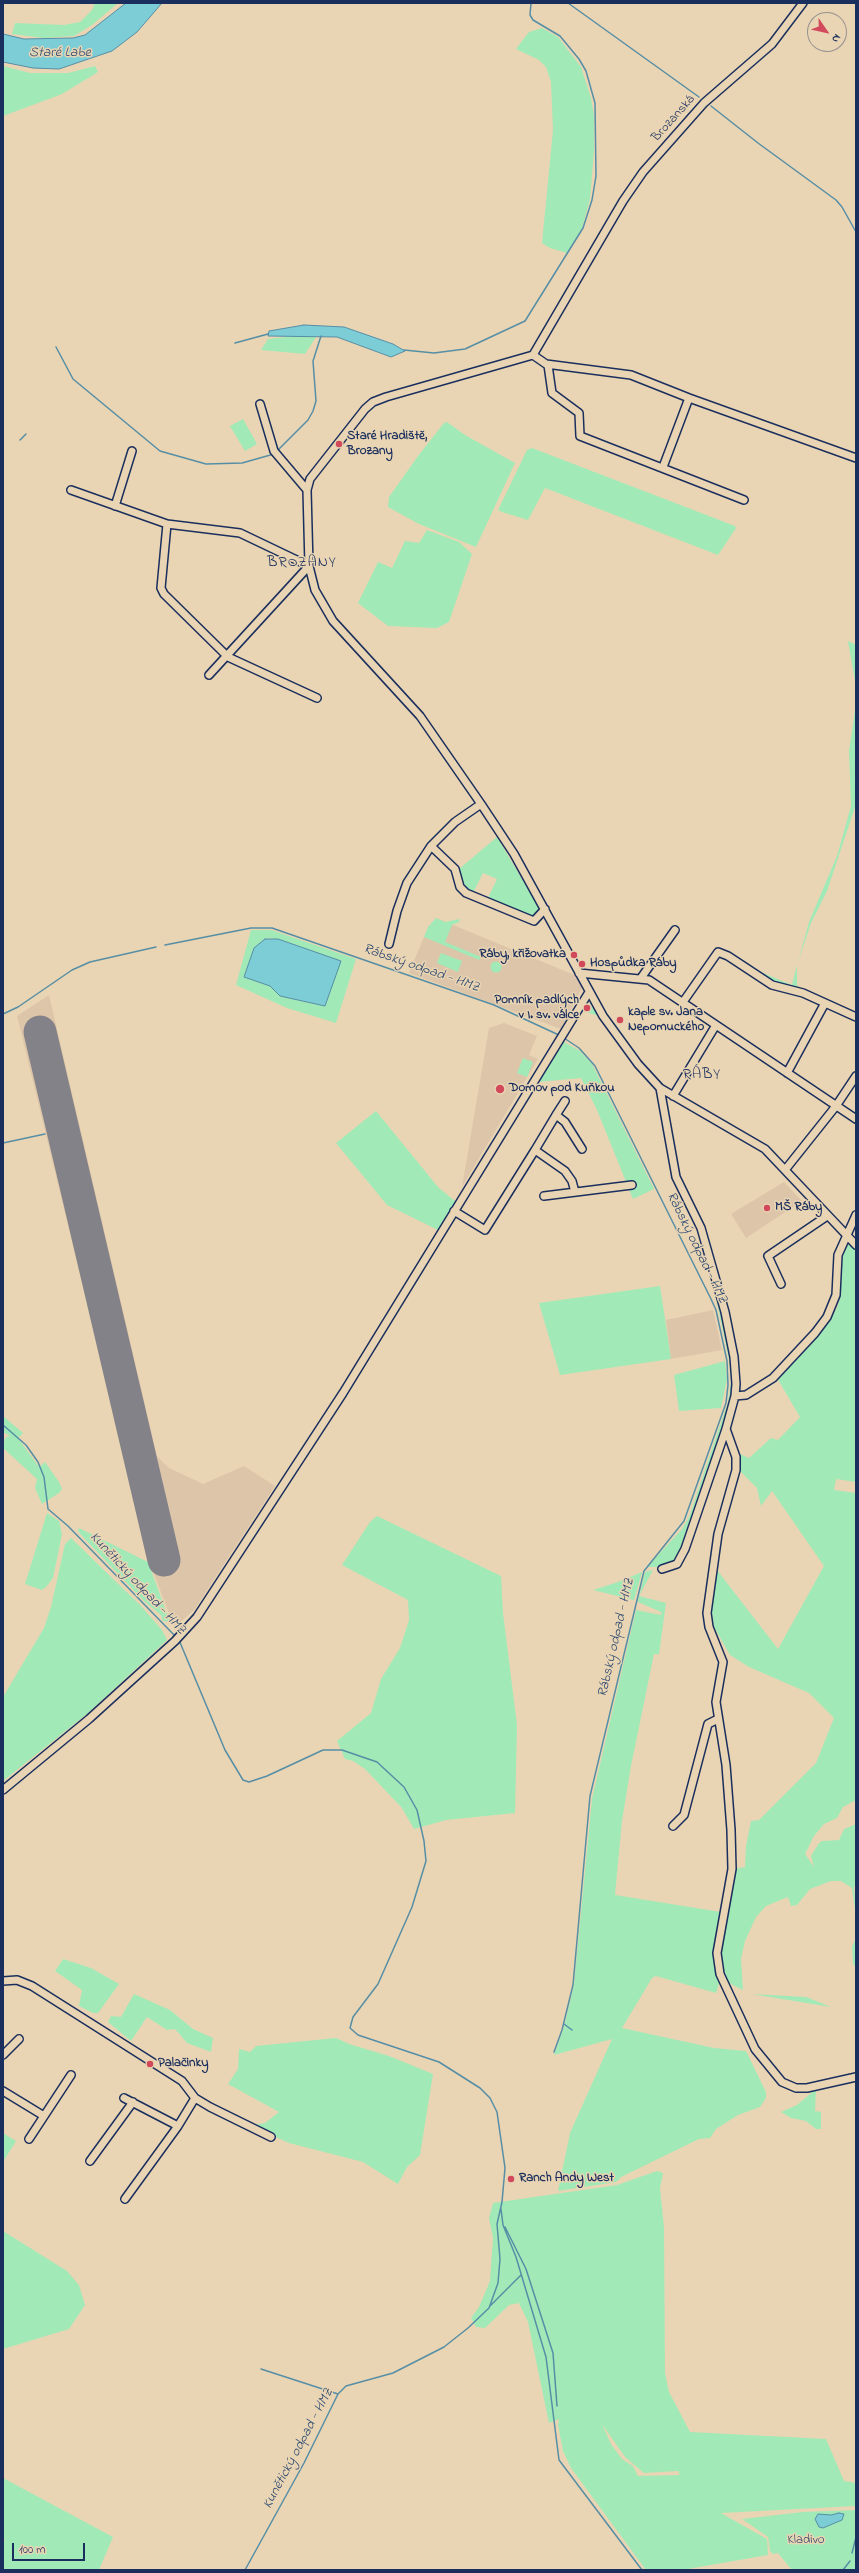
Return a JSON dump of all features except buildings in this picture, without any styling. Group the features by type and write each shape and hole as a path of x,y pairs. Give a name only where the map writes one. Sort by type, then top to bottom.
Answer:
{"street":[{"name":"Brozanská","path":"533,354 623,201 643,172 708,99 772,44 803,3"},
{"path":"856,458 689,398 625,373 548,365 541,363 533,354 373,402 315,470 307,490 309,566 315,590 333,622 420,716 481,804 514,854 589,992 638,1064 660,1088 756,1142 785,1170 856,1245"},
{"path":"548,365 552,393 579,413 580,436 663,467 744,500"},
{"path":"663,467 689,398"},
{"path":"260,404 275,453 307,490"},
{"path":"115,506 132,451"},
{"path":"71,490 167,524 240,533 309,566"},
{"path":"167,524 161,590 226,656 317,698"},
{"path":"209,674 309,566"},
{"path":"389,944 397,911 407,883 431,846 455,822 481,804"},
{"path":"431,846 455,869 460,887 466,894 534,921 545,909"},
{"path":"641,978 675,930"},
{"path":"682,1002 718,952 728,956 772,986 803,993 856,1017"},
{"path":"579,973 649,980 856,1119"},
{"path":"3,1790 89,1719 177,1639 198,1617 317,1434 589,992"},
{"path":"787,1073 825,1003"},
{"path":"673,1096 716,1025"},
{"path":"785,1170 836,1106 856,1076"},
{"path":"660,1088 676,1177 701,1228 729,1329 734,1358 735,1396 726,1429 683,1555 675,1565 662,1569"},
{"path":"454,1211 485,1230 565,1100"},
{"path":"556,1116 565,1122 582,1149"},
{"path":"534,1150 565,1171 572,1181 574,1192"},
{"path":"544,1196 632,1185"},
{"path":"735,1396 746,1395 773,1378 821,1325 831,1309 836,1294 838,1255 845,1235 856,1215"},
{"path":"781,1284 768,1256 827,1216"},
{"path":"726,1429 736,1457 736,1470 718,1534 707,1607 708,1621 723,1662 717,1697 718,1719 728,1782 732,1869 716,1953 720,1974 755,2049 782,2082 796,2088 807,2088 856,2078"},
{"path":"673,1826 684,1815 708,1724 718,1719"},
{"path":"3,1981 13,1979 24,1982 56,2000 182,2081 195,2098 271,2137"},
{"path":"3,2055 19,2039"},
{"path":"29,2139 71,2075"},
{"path":"3,2091 44,2116"},
{"path":"124,2098 178,2126"},
{"path":"125,2199 178,2126 195,2098"},
{"path":"90,2161 133,2102"}],"shaded area":[{"path":"436,918 577,976 583,986 561,1029 409,973 428,927"},
{"path":"49,995 157,1456 169,1468 203,1484 244,1466 275,1486 195,1609 176,1626 173,1624 151,1566 17,1016"},
{"name":"Domov pod Kuňkou","path":"504,1023 537,1036 529,1055 538,1059 462,1187 489,1028"},
{"name":"MŠ Ráby","path":"784,1182 802,1201 746,1238 731,1214"},
{"path":"713,1310 722,1350 671,1359 666,1320"}],"green space":[{"path":"95,3 118,3 92,25 74,36 44,38 12,34 15,23 64,25 80,22 92,10"},
{"path":"542,28 558,37 581,67 591,98 594,115 594,151 590,199 582,228 567,253 550,248 542,243 553,130 551,82 546,67 539,60 516,49 529,32"},
{"path":"3,66 30,73 68,73 95,66 98,72 62,94 3,116"},
{"path":"296,336 316,337 305,354 261,350 268,339"},
{"path":"243,419 257,444 245,451 230,426"},
{"path":"447,422 465,435 515,463 476,547 419,524 388,507 389,497 418,456 444,423"},
{"path":"532,448 735,526 736,528 718,555 545,488 528,520 498,510 527,450"},
{"path":"427,530 459,542 472,554 449,622 437,628 388,626 358,603 378,562 392,568 405,541 419,543"},
{"path":"848,641 856,645 856,687"},
{"path":"856,703 856,804 827,891 811,923 798,962 809,922 837,856 851,806 849,751"},
{"path":"497,837 539,908 534,917 487,900 497,879 483,873 473,893 465,886 459,869"},
{"path":"436,918 445,922 460,919 459,922 452,925 445,942 481,957 479,960 424,937 428,927"},
{"path":"251,930 271,930 356,959 336,1023 287,1008 236,985","holes":["270,938 290,943 325,1006 289,998 270,986 244,977 265,939"]},
{"path":"723,949 763,973 792,985 797,965 797,986 806,991 778,986"},
{"path":"441,953 462,961 458,972 437,963"},
{"path":"494,962 498,962 500,963 500,971 494,972 491,969 491,965"},
{"path":"587,1003 590,1004 599,1016 582,1011"},
{"path":"564,1042 580,1051 592,1064 654,1189 633,1199 597,1110 581,1078 538,1082"},
{"path":"523,1058 533,1062 527,1077 517,1073"},
{"path":"376,1111 438,1187 456,1202 438,1230 387,1205 336,1143"},
{"path":"847,1241 856,1249 856,1482 836,1479 834,1490 856,1493 856,1800 843,1807 837,1818 824,1824 814,1836 805,1854 814,1867 811,1856 819,1843 822,1841 839,1840 844,1829 856,1824 856,1887 854,1886 856,1916 852,1888 841,1881 831,1881 810,1889 797,1905 791,1906 788,1897 766,1906 756,1917 745,1941 741,1959 743,1990 731,1984 721,1974 720,1953 735,1869 745,1867 746,1846 751,1821 759,1820 816,1763 834,1718 809,1693 749,1667 730,1655 714,1627 711,1605 717,1570 778,1649 824,1566 772,1491 761,1506 757,1488 738,1469 740,1454 749,1458 771,1438 778,1440 800,1417 777,1378 829,1320 837,1308 840,1298 841,1252"},
{"path":"707,1256 727,1325 734,1374 731,1401 678,1559 667,1567 647,1567 682,1529 689,1517 728,1402 731,1381 729,1360"},
{"path":"660,1286 671,1359 560,1375 539,1303"},
{"path":"725,1361 727,1379 721,1408 679,1411 674,1375"},
{"path":"3,1416 23,1433 18,1438 39,1467 45,1462 59,1482 62,1489 59,1493 42,1504 35,1488 37,1479 3,1448 5,1438 10,1436 3,1432"},
{"path":"47,1513 59,1521 62,1534 53,1578 42,1590 25,1584"},
{"path":"377,1516 501,1576 503,1613 517,1725 515,1813 446,1820 414,1829 402,1808 365,1769 353,1761 345,1759 337,1741 371,1713 381,1679 400,1648 409,1620 408,1600 342,1565 370,1522"},
{"path":"79,1528 148,1562 170,1622 163,1621 161,1615 145,1602 82,1536 78,1531"},
{"path":"71,1538 141,1606 162,1630 167,1640 88,1713 3,1781 3,1697 44,1628 51,1607 65,1544"},
{"path":"653,1570 639,1595 645,1572"},
{"path":"642,1572 634,1600 593,1590 618,1582"},
{"path":"639,1596 666,1603 659,1654 654,1654 631,1766 622,1821 615,1895 721,1912 714,1953 720,1980 716,1993 656,1976 652,1978 622,2028 714,2048 746,2051 766,2092 766,2098 760,2107 738,2115 716,2129 710,2138 699,2139 621,2177 616,2182 558,2191 570,2133 612,2039 554,2055 564,2027 574,1985 592,1799 636,1610 661,1615 661,1612 638,1602"},
{"path":"856,1939 856,1967 853,1964 852,1946"},
{"path":"63,1959 91,1968 119,1984 98,2013 93,2013 79,2006 82,1990 55,1971"},
{"path":"134,1994 170,2010 193,2029 213,2038 211,2052 187,2043 175,2029 167,2030 147,2017 131,2041 108,2022 111,2016 121,2017"},
{"path":"752,1994 806,1997 831,2007 770,1997"},
{"path":"336,2038 349,2044 389,2056 433,2074 420,2155 407,2167 398,2184 363,2162 289,2143 260,2130 254,2125 265,2123 279,2112 228,2084 238,2069 239,2049 250,2052 256,2046"},
{"path":"816,2089 815,2111 821,2112 821,2129 816,2129 806,2121 791,2118 781,2112 797,2105"},
{"path":"3,2133 16,2141 3,2162"},
{"path":"657,2171 663,2173 660,2188 664,2228 665,2373 669,2392 690,2432 826,2439 844,2481 856,2483 856,2506 721,2513 767,2539 768,2555 682,2570 646,2570 571,2468 563,2451 558,2425 559,2419 549,2423 528,2322 519,2303 509,2305 485,2328 476,2327 471,2318 479,2307 490,2281 493,2238 489,2218 493,2203 617,2185","holes":["602,2424 625,2457 644,2473 678,2471 680,2475 638,2476 633,2466 622,2459 611,2444"]},
{"path":"3,2231 67,2271 79,2285 85,2305 69,2329 3,2349"},
{"path":"3,2478 113,2537 99,2570 3,2570 3,2542 5,2540 3,2537"},
{"name":"Kladivo","path":"856,2510 856,2570 792,2570 778,2553 773,2554 770,2551 768,2537 742,2519 803,2512"}],"water":[{"name":"Staré Labe","path":"126,3 162,3 137,32 112,51 59,69 33,68 3,62 3,34 24,39 73,38 85,35"},
{"path":"304,325 344,327 393,344 405,351 391,357 337,337 268,336 269,331"},
{"path":"265,939 278,939 341,961 325,1006 280,996 270,986 244,977 254,948"},
{"path":"839,2513 844,2514 842,2520 823,2528 819,2527 815,2519 818,2514 831,2515"}],"waterway":[{"path":"404,350 434,353 465,349 525,321 583,228 592,200 596,176 595,103 586,71 579,59 560,36 533,20 530,15 531,3"},
{"path":"568,3 699,97"},
{"path":"711,106 758,143 836,200 842,207 856,232"},
{"path":"235,343 268,334"},
{"path":"278,450 308,420 313,411 316,401 313,361 321,336"},
{"path":"56,347 73,379 160,451 206,464 242,463 274,454"},
{"path":"20,440 26,434"},
{"name":"Rábský odpad - HMZ","path":"165,945 251,928 272,928 494,1005 561,1036"},
{"name":"Rábský odpad - HMZ","path":"3,1014 18,1007 72,970 90,962 156,947"},
{"name":"Rábský odpad - HMZ","path":"554,2052 562,2030 573,1985 590,1796 644,1571 684,1521 726,1403 728,1385 727,1361 716,1310 711,1299 595,1066 579,1048 564,1038"},
{"path":"3,1143 45,1134"},
{"name":"Kunětický odpad - HMZ","path":"3,1425 26,1445 38,1462 44,1477 48,1509 68,1526 176,1637"},
{"name":"Kunětický odpad - HMZ","path":"179,1640 225,1750 243,1780 249,1782 267,1776 323,1750 342,1750 377,1762 404,1787 417,1810 424,1841 426,1861 412,1907 378,1984 353,2017 350,2028 358,2035 439,2062 480,2088 490,2098 497,2112 505,2168 502,2202 497,2224 500,2259 498,2283 489,2308 468,2328 444,2347 393,2373 346,2386 338,2394 304,2463 245,2570"},
{"path":"564,2024 572,2030"},
{"path":"501,2209 503,2225 516,2257 546,2357 559,2460 642,2570"},
{"path":"505,2227 526,2269 553,2353 557,2406"},
{"path":"490,2306 521,2275"},
{"path":"261,2369 338,2394"},
{"path":"852,2553 856,2537"},
{"path":"843,2570 850,2561"}],"runway":[{"path":"40,1032 164,1560"}],"place":[{"name":"Staré Hradiště, Brozany","path":"339,444"},
{"name":"Ráby, křižovatka","path":"574,955"},
{"name":"Hospůdka Ráby","path":"582,964"},
{"name":"Pomník padlých v I. sv. válce","path":"587,1008"},
{"name":"kaple sv. Jana Nepomuckého","path":"620,1020"},
{"name":"Domov pod Kuňkou","path":"500,1089"},
{"name":"MŠ Ráby","path":"767,1208"},
{"name":"Palačinky","path":"150,2064"},
{"name":"Ranch Andy West","path":"511,2179"}],"district":[{"name":"BROZANY","path":"302,564"},
{"name":"RÁBY","path":"702,1076"}]}
